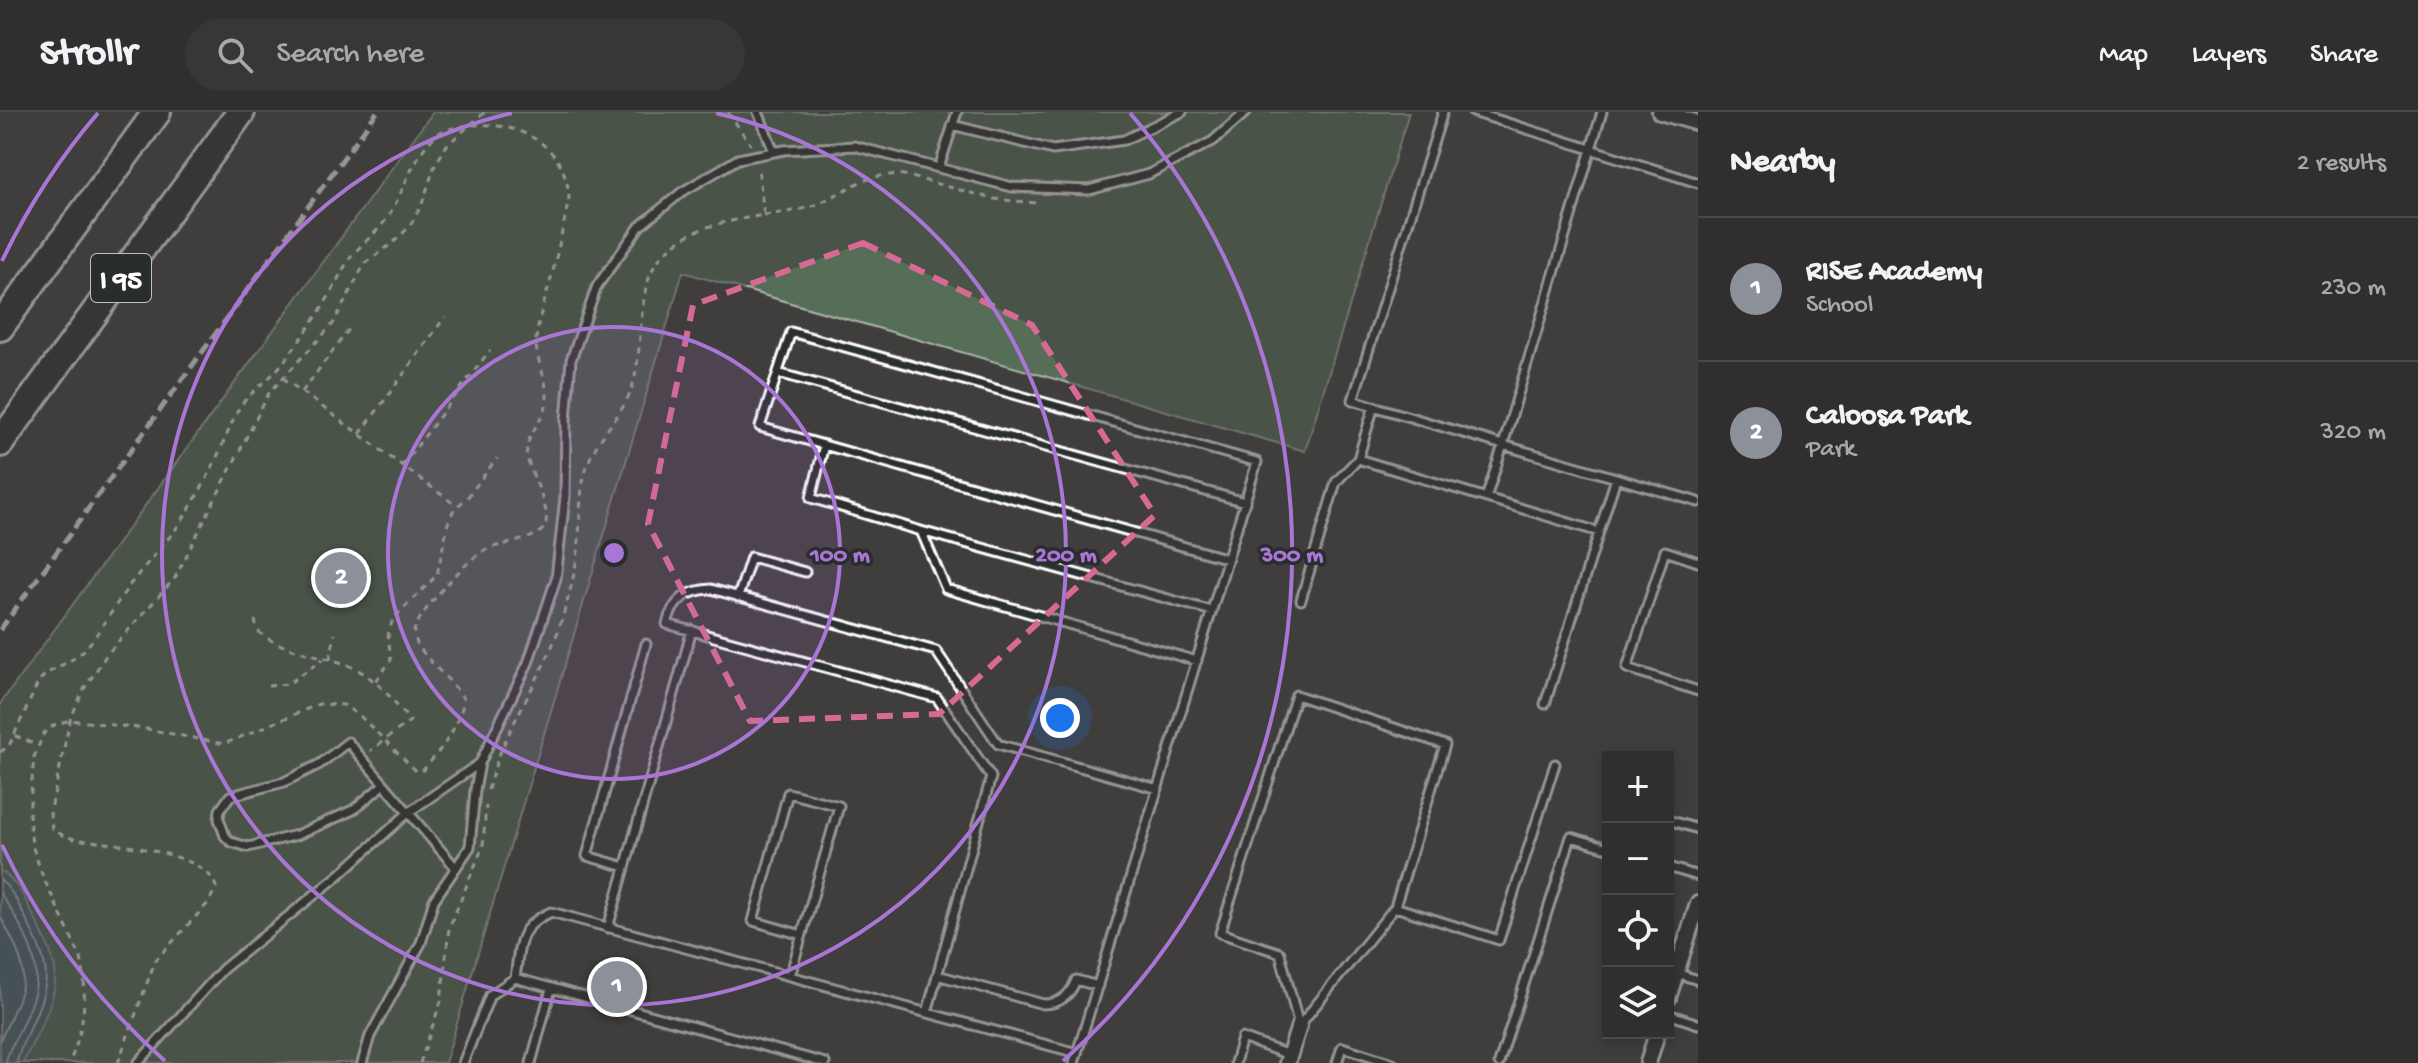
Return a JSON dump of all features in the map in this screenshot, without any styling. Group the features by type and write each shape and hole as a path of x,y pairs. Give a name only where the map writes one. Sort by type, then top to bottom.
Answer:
{"highway":[{"name":"I 95","path":"0,327 157,112"},
{"name":"I 95","path":"0,443 241,112"}],"street":[{"path":"1660,112 1698,123"},
{"path":"1674,979 1698,904"},
{"path":"1288,1059 1299,1026"},
{"path":"1648,1063 1655,1039"}],"lane":[{"path":"758,112 774,152"},
{"path":"939,168 957,112"},
{"path":"952,125 1053,150 1124,140 1182,112"},
{"path":"362,1063 370,1036 421,943 434,900 470,847 480,763 528,663 556,579 565,497 571,360 597,286 640,226 682,192 738,159 774,152 854,146 1012,187 1089,190 1149,174 1213,141 1246,112"},
{"path":"1443,112 1353,400 1698,502"},
{"path":"1473,112 1698,183"},
{"path":"1486,498 1602,112"},
{"path":"1074,1063 1197,661 1228,559 1257,462 791,332 760,427 1228,559"},
{"path":"778,373 1245,502"},
{"path":"1301,600 1336,482 1358,459 1374,406"},
{"path":"824,445 811,498 1212,611"},
{"path":"1358,459 1599,532"},
{"path":"1545,704 1616,478"},
{"path":"921,531 946,589 1197,661"},
{"path":"1698,562 1665,551 1627,668 1698,691"},
{"path":"738,597 751,557 805,572"},
{"path":"927,1013 991,777 937,698 667,624 670,611 687,593 711,589 936,651 998,744 1158,789"},
{"path":"608,928 692,630"},
{"path":"625,867 587,856 646,644"},
{"path":"1296,695 1445,745 1395,907 1299,1026 1280,953 1220,933 1296,695"},
{"path":"383,785 353,810 297,835 248,847 231,842 220,828 220,810 230,796 284,782 320,764 348,742 456,868"},
{"path":"138,1063 223,969 339,875 409,812 480,763"},
{"path":"1395,907 1499,940 1555,764"},
{"path":"790,976 802,935 839,806 788,793 753,921 802,935"},
{"path":"1674,822 1698,829"},
{"path":"1499,1063 1571,837 1602,846"},
{"path":"1674,869 1698,876"},
{"path":"463,1063 490,995 515,978 521,935 535,919 551,912 1077,1053"},
{"path":"1676,973 1698,980"},
{"path":"937,975 1043,1004 1052,1004 1068,996 1076,980 1098,986"},
{"path":"515,978 825,1063"},
{"path":"531,1063 551,989"},
{"path":"1674,1016 1698,1024"},
{"path":"1235,1063 1242,1038 1288,1059"},
{"path":"1337,1063 1342,1047 1392,1063"}],"path":[{"path":"728,112 748,137 752,148"},
{"path":"118,1063 155,961 209,902 216,887 210,873 186,859 74,839 52,828 50,814 54,785 70,720 95,671 175,578 262,403 333,324 365,263 410,226 422,204 440,154 483,114"},
{"path":"470,116 492,116"},
{"path":"0,752 9,746 46,672 67,664 84,650 189,511 239,408 280,366 323,307 350,259 384,222 421,152 441,131 455,122"},
{"path":"69,1063 82,1022 83,969 32,845 30,784 38,745 44,733 54,725 70,720 147,729 224,744 319,704 344,705 361,717 416,771 423,770 437,755 457,722 464,700 459,689 417,642 414,631 420,617 468,561 484,550 536,535 544,527 547,514 526,454 547,397 536,357 536,342 569,198 569,182 545,138"},
{"path":"758,167 764,215"},
{"path":"420,1063 441,1001 449,928 483,846 488,786 556,635 577,554 586,468 597,444 623,408 636,373 648,278 659,259 685,236 697,230 810,207 861,180 889,174 914,177 994,199 1036,203"},
{"path":"360,434 445,317"},
{"path":"302,392 352,325"},
{"path":"402,466 490,350"},
{"path":"283,378 457,506"},
{"path":"376,681 391,660 390,626 396,615 437,575 448,523 457,506 472,492 497,458"},
{"path":"255,620 261,635 350,666 376,681 410,721 361,758"},
{"path":"331,659 335,634"},
{"path":"268,686 288,684 301,677 316,662 331,659"},
{"path":"14,736 38,745"}],"highlighted area":[{"path":"863,243 1032,325 1155,515 939,714 750,721 648,524 693,305"}],"green space":[{"path":"433,112 1409,112 1305,451 683,272 445,1063 0,1063 0,704"}],"water":[{"path":"3,872 28,904 47,943 55,969 50,1005 23,1063 0,1063 0,873"}],"railway":[{"path":"0,630 377,112"}],"place":[{"name":"Caloosa Park","path":"341,578"},
{"name":"RISE Academy","path":"617,987"}]}
